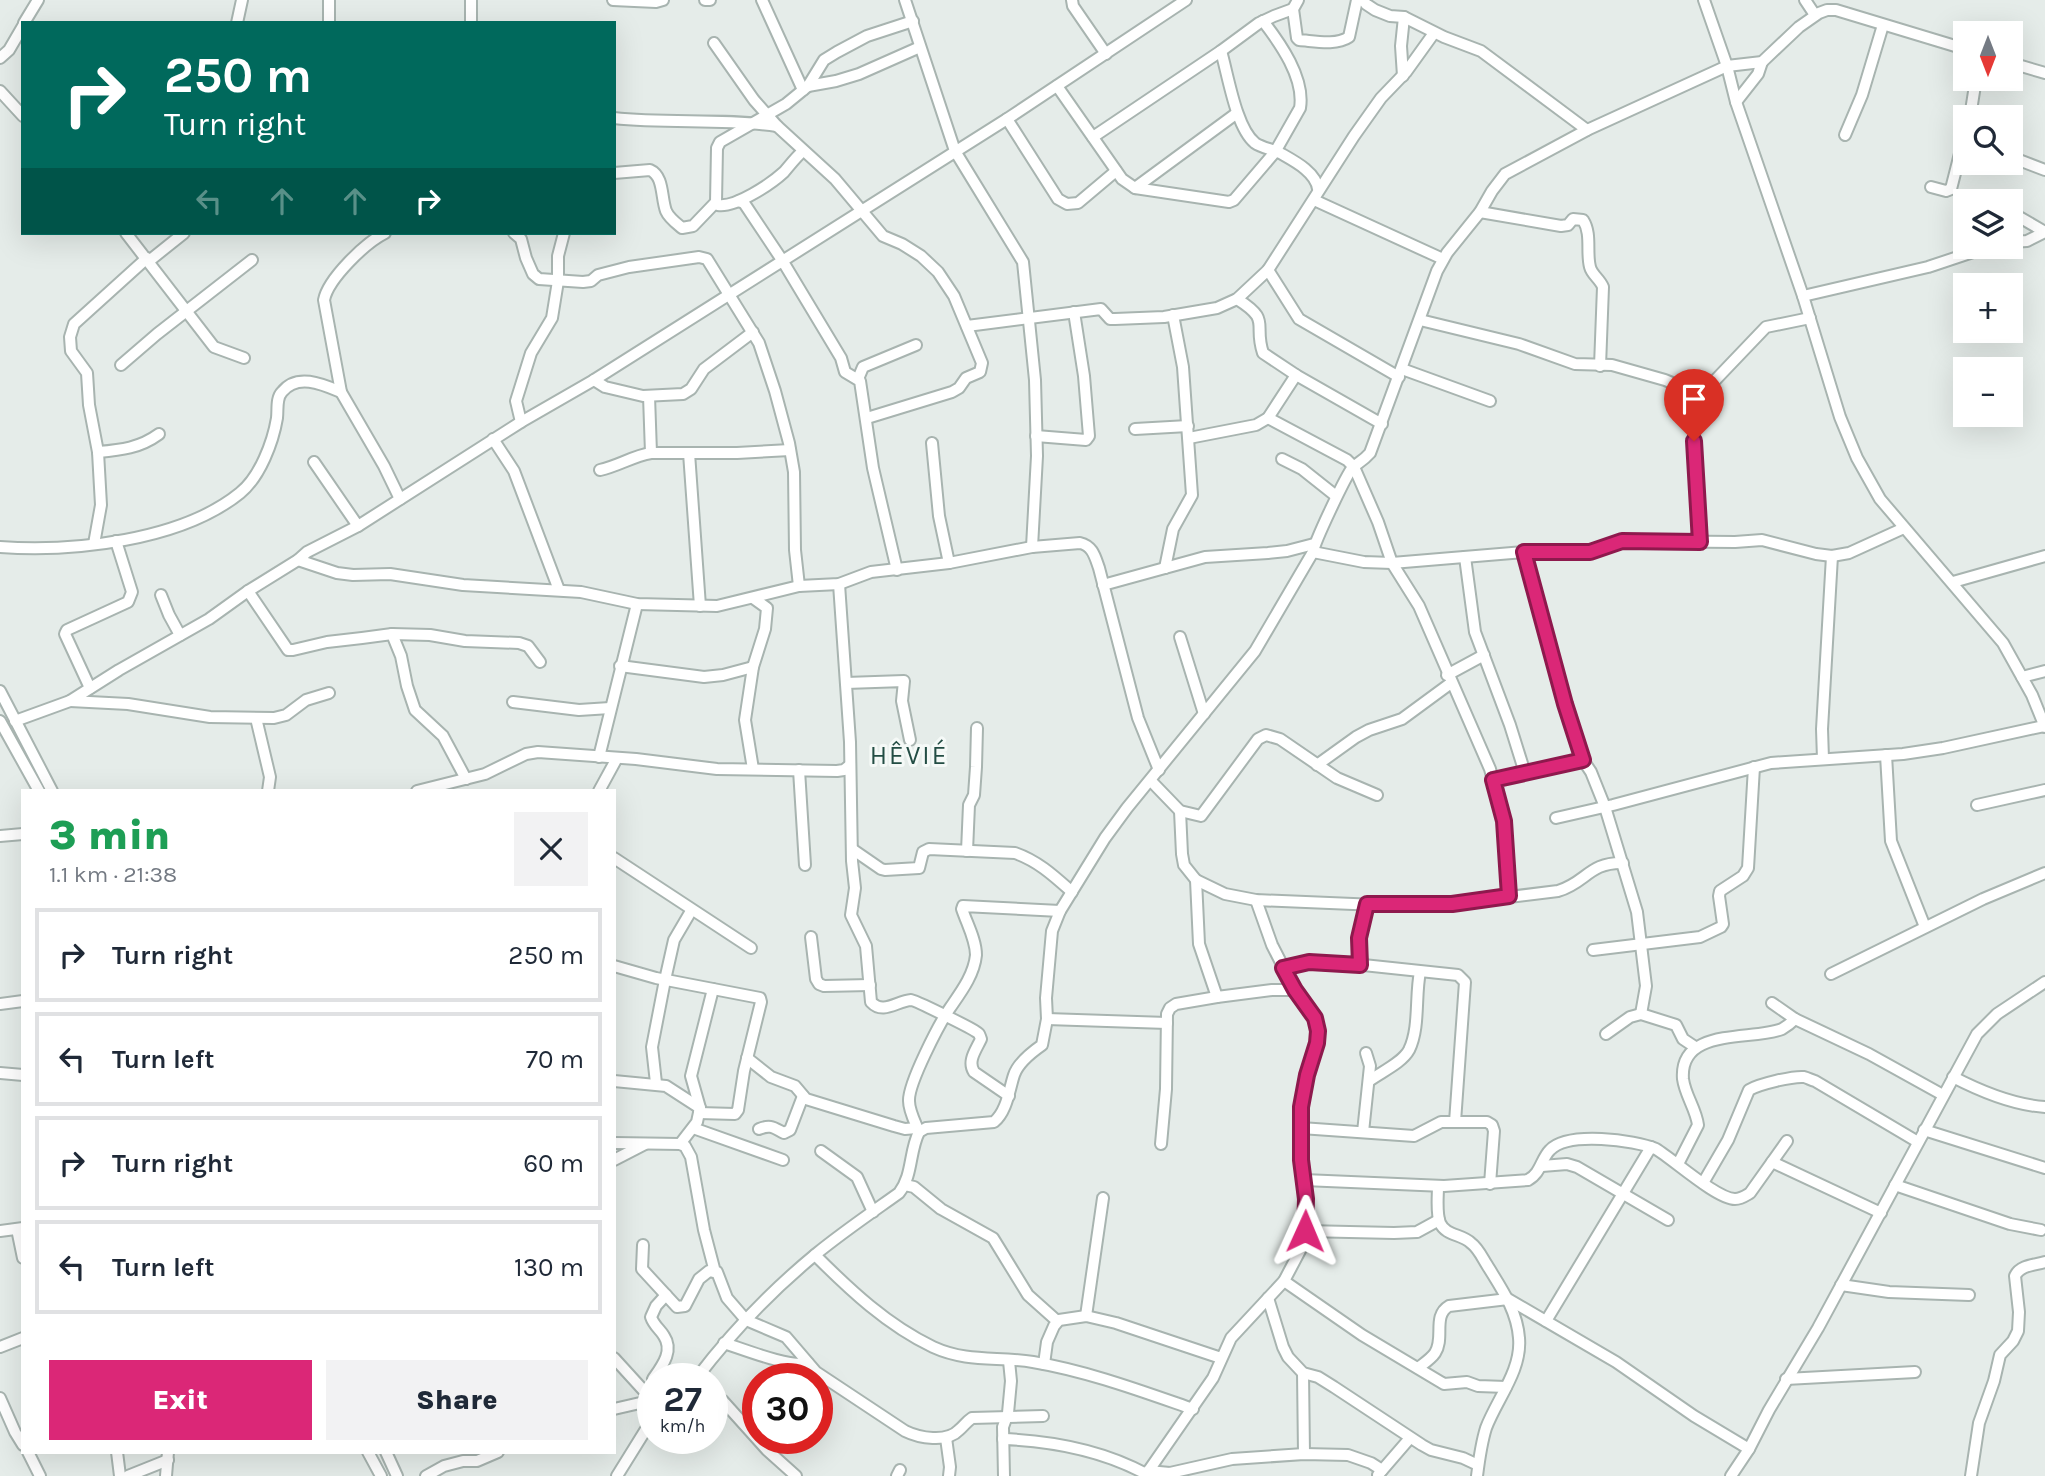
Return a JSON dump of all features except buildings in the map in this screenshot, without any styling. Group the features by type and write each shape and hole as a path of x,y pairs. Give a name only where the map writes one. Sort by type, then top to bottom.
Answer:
{"street":[{"path":"26,21 38,0"},
{"path":"238,21 243,0"},
{"path":"329,21 330,0"},
{"path":"471,0 471,21"},
{"path":"612,0 663,0"},
{"path":"762,0 805,88"},
{"path":"905,0 955,151 1023,262 1035,380 1037,456 1032,547"},
{"path":"1072,0 1073,6 1107,54"},
{"path":"15,721 70,701 209,619 307,552 358,526 493,439 594,380 862,211 1107,54 1186,0"},
{"path":"1093,137 1263,21 1296,5 1296,33 1299,40 1344,41 1351,32 1357,0"},
{"path":"1363,0 1375,10 1390,16 1404,17 1434,33 1481,51 1587,130"},
{"path":"1556,818 1771,763 1943,748 2045,726 2032,695 2003,643 1881,499 1857,458 1840,417 1803,296 1704,0"},
{"path":"1805,0 1815,15"},
{"path":"1736,102 1758,74 1762,62 1800,27 1827,9 1953,45"},
{"path":"1402,76 1404,17"},
{"path":"1057,86 1122,179 1135,188 1228,202 1234,200 1275,152 1301,103 1285,52 1263,21"},
{"path":"616,173 650,170 655,172 667,212 682,228 693,226 716,202 717,148 720,142 786,104 805,88 824,60 867,36 913,22"},
{"path":"1845,135 1883,25"},
{"path":"4,54 21,28"},
{"path":"967,326 1101,309 1115,319 1173,315 1217,308 1237,299 1268,270 1381,98 1402,76 1434,33"},
{"path":"714,43 754,100 777,127 835,179 883,236 921,256 938,272 954,296 967,326 982,363 980,372 966,379 952,392 867,418"},
{"path":"805,88 859,74 920,47"},
{"path":"1222,51 1237,113 1246,134 1252,141 1313,176 1317,181 1316,194"},
{"path":"747,1058 771,1077 795,1086 806,1099 905,1129 994,1122 998,1119 1009,1096 1015,1072 1042,1045 1047,1019 1046,998 1052,931 1060,911 1127,808 1255,651 1313,548 1336,496 1354,467 1362,463 1370,453 1443,259 1480,212 1492,191 1505,174 1587,130 1727,66 1762,62"},
{"path":"2023,66 2045,73"},
{"path":"0,91 21,114"},
{"path":"1135,188 1237,113"},
{"path":"616,118 637,121 752,122 777,127"},
{"path":"1007,119 1058,199 1067,204 1078,204 1116,171"},
{"path":"716,202 724,206 739,201 783,172 803,150"},
{"path":"2023,162 2045,170"},
{"path":"1931,187 1946,191 1951,189 1955,175"},
{"path":"1316,194 1443,259"},
{"path":"739,201 744,203 782,260 841,358 845,372 858,379 861,385 873,467 897,570"},
{"path":"1480,212 1561,226 1568,225 1573,219 1583,220 1588,227 1590,268 1603,287 1600,366"},
{"path":"2023,219 2045,232"},
{"path":"2023,241 2045,232"},
{"path":"128,235 214,347 244,358"},
{"path":"94,544 101,505 98,452 89,405 88,377 71,351 71,330 74,324 148,260 181,235"},
{"path":"381,235 342,270 326,291 324,300 341,392 400,499"},
{"path":"516,235 521,239 526,258 539,279 583,282 629,267 699,257 707,259 759,343 775,391 794,472 794,527 799,586"},
{"path":"521,422 516,401 531,353 552,318 558,281 558,256 563,235"},
{"path":"1803,296 1953,259"},
{"path":"121,365 252,260"},
{"path":"1268,270 1299,319 1400,373 1490,401"},
{"path":"1237,299 1250,307 1258,317 1263,353 1382,424"},
{"path":"1036,436 1086,440 1088,436 1084,376 1074,313"},
{"path":"1165,568 1173,529 1192,495 1183,367 1173,315"},
{"path":"1700,542 1693,416 1695,405 1700,395 1766,327 1810,318"},
{"path":"1420,320 1519,344 1575,364 1612,365 1665,380 1700,395"},
{"path":"594,380 605,387 626,393 649,396 683,394 689,392 704,369 753,332"},
{"path":"858,379 863,366 916,345"},
{"path":"1135,429 1188,432 1249,428 1268,418 1296,374"},
{"path":"0,547 94,544 161,532 186,523 242,492 259,469 272,441 280,394 293,383 314,381 341,392"},
{"path":"649,396 651,453"},
{"path":"1268,418 1347,460 1354,467 1392,563 1419,606 1493,780 1504,821 1509,896"},
{"path":"98,452 127,449 148,442 159,434"},
{"path":"493,439 514,471 559,590"},
{"path":"932,443 939,516 949,563"},
{"path":"600,470 651,453 790,450"},
{"path":"690,453 699,606"},
{"path":"1282,459 1302,469 1336,496"},
{"path":"314,462 358,526"},
{"path":"1103,585 1205,557 1313,548 1364,562 1392,563 1524,552 1590,552 1622,541 1762,540 1832,556 1849,553 1904,528"},
{"path":"90,688 65,634 67,630 114,609 131,597 132,592 116,541"},
{"path":"298,560 352,575 390,574 463,585 581,592 637,604 717,606 799,586 839,584 871,572 949,563 1032,547 1080,543 1093,550 1138,718 1159,770"},
{"path":"1524,552 1565,704 1583,760 1591,772 1605,807 1637,912 1646,986 1641,1014"},
{"path":"1465,556 1474,625 1525,773"},
{"path":"1824,759 1822,717 1832,556"},
{"path":"1952,582 2045,556"},
{"path":"839,584 850,741 855,888 851,915 866,946 871,1002 881,1008 908,1000 918,1001 974,1030 981,1039 971,1068 1009,1096"},
{"path":"248,591 288,650 392,634 430,635 519,643 528,646 540,662"},
{"path":"161,595 180,635"},
{"path":"753,598 767,608 765,629 753,667 745,726 753,768"},
{"path":"599,757 637,604"},
{"path":"392,634 401,656 415,710 443,736 466,779"},
{"path":"1180,637 1203,714"},
{"path":"1317,765 1368,730 1402,719 1449,679 1484,655"},
{"path":"620,666 704,677 753,667"},
{"path":"2022,677 2045,671"},
{"path":"846,683 904,681 902,701 910,740"},
{"path":"0,691 51,789"},
{"path":"70,701 128,704 210,717 274,718 286,715 306,700 329,693"},
{"path":"513,702 579,710 610,708"},
{"path":"256,718 270,777 268,789"},
{"path":"0,721 38,789"},
{"path":"967,851 969,805 974,795 977,728"},
{"path":"1151,781 1180,811 1201,816 1258,739 1266,735 1280,739 1337,778 1377,795"},
{"path":"425,789 485,774 526,754 534,753 556,752 717,768 837,771 849,766"},
{"path":"1886,755 1891,841 1925,927"},
{"path":"600,789 617,758"},
{"path":"1493,780 1583,760"},
{"path":"1593,950 1700,937 1721,927 1720,891 1743,876 1748,868 1754,767"},
{"path":"799,770 805,865"},
{"path":"1977,805 2045,790"},
{"path":"1180,811 1184,865 1196,880 1225,894 1256,900 1452,904 1562,890 1608,862 1623,863"},
{"path":"0,836 21,834"},
{"path":"852,849 886,870 919,867 923,852 929,849 1015,853 1047,870 1072,891"},
{"path":"616,859 751,948"},
{"path":"1831,974 1983,899 2045,873"},
{"path":"1196,880 1199,944 1217,997"},
{"path":"1146,1474 1213,1378 1231,1338 1284,1281 1303,1245 1306,1199 1301,1160 1301,1107 1318,1031 1315,1018 1295,990 1272,945 1256,900"},
{"path":"1360,965 1359,938 1367,904"},
{"path":"708,1363 759,1305 815,1255 899,1193 905,1185 918,1130 909,1103 910,1092 932,1038 965,985 975,960 975,944 963,906 1060,911"},
{"path":"656,1083 652,1047 664,980 674,940 691,911"},
{"path":"811,937 816,979 819,984 870,985"},
{"path":"1283,968 1309,962 1458,975 1465,982 1455,1122"},
{"path":"616,967 664,980 760,998 761,1002 736,1114 699,1110 672,1088 656,1083 616,1081"},
{"path":"1368,1080 1400,1059 1409,1049 1417,1016 1420,972"},
{"path":"1731,1476 1749,1449 1841,1285 1977,1034 2007,1006 2042,987"},
{"path":"680,1144 693,1128 699,1110 691,1076 713,989"},
{"path":"1161,1144 1166,1089 1167,1014 1170,1008 1177,1004 1217,997 1295,990"},
{"path":"0,1004 21,1000"},
{"path":"1772,1003 1795,1019 1869,1054 1943,1095"},
{"path":"1606,1034 1630,1017 1641,1014 1676,1024 1683,1039 1695,1046"},
{"path":"1047,1019 1167,1023"},
{"path":"1678,1164 1698,1125 1683,1075 1688,1057 1695,1046 1774,1031 1795,1019"},
{"path":"1363,1132 1370,1063 1366,1053"},
{"path":"0,1073 21,1075"},
{"path":"1703,1183 1728,1140 1749,1090 1794,1078 1804,1077 1815,1081 1918,1142"},
{"path":"1953,1077 1989,1094 2045,1107"},
{"path":"759,1129 773,1126 784,1133 790,1130 803,1096"},
{"path":"1301,1128 1413,1136 1441,1122 1487,1122 1492,1125 1490,1184"},
{"path":"693,1128 783,1160"},
{"path":"1924,1130 2045,1168"},
{"path":"1304,1180 1438,1186 1528,1180 1534,1177 1555,1145 1579,1140 1617,1139 1651,1147 1717,1193 1732,1199 1742,1198 1750,1193 1787,1141"},
{"path":"616,1143 685,1146 691,1157 704,1230 715,1272 727,1298 746,1320 786,1337 808,1363"},
{"path":"616,1159 648,1143"},
{"path":"1546,1321 1651,1147"},
{"path":"821,1151 857,1177 873,1212"},
{"path":"1772,1162 1881,1213"},
{"path":"1542,1166 1567,1164 1577,1167 1668,1220"},
{"path":"905,1185 914,1187 941,1209 993,1238 1028,1295 1056,1320 1086,1316 1116,1323 1221,1358"},
{"path":"1895,1185 2010,1224 2041,1230"},
{"path":"1268,1298 1283,1347 1288,1357 1303,1373 1318,1377 1431,1450 1457,1456 1478,1471 1487,1427 1513,1372 1519,1337 1508,1299 1473,1244 1447,1231 1439,1220 1438,1186"},
{"path":"1086,1316 1103,1198"},
{"path":"1305,1231 1417,1232 1439,1220"},
{"path":"0,1231 20,1229"},
{"path":"643,1245 642,1269 677,1307 683,1307 699,1279 709,1271 715,1272"},
{"path":"815,1255 867,1305 934,1347 972,1359 1022,1360 1044,1364 1135,1389 1193,1409"},
{"path":"1971,1476 1979,1423 2000,1355 2018,1331 2015,1276 2022,1268 2045,1262"},
{"path":"1284,1281 1362,1335 1446,1384 1467,1382 1478,1386 1506,1387"},
{"path":"1841,1285 1889,1292 1969,1296"},
{"path":"663,1363 669,1346 664,1335 654,1326 651,1317 666,1295"},
{"path":"1418,1368 1435,1353 1440,1314 1443,1310 1449,1306 1508,1299 1616,1363 1694,1416 1749,1449"},
{"path":"1044,1364 1049,1334 1059,1320"},
{"path":"0,1347 21,1339"},
{"path":"723,1343 791,1363"},
{"path":"616,1359 637,1383"},
{"path":"1004,1476 1003,1439 1011,1381 1009,1361"},
{"path":"1786,1379 1915,1372"},
{"path":"1303,1373 1304,1454"},
{"path":"833,1384 915,1436 946,1438 959,1431 962,1425 972,1418 1043,1416"},
{"path":"0,1398 21,1442"},
{"path":"616,1409 637,1406"},
{"path":"728,1407 767,1450 796,1476"},
{"path":"1003,1439 1032,1440 1067,1446 1124,1462 1146,1474 1170,1473 1232,1459 1304,1454 1348,1455 1371,1463 1380,1474 1410,1437"},
{"path":"946,1438 949,1476"},
{"path":"617,1476 637,1443"},
{"path":"29,1454 40,1476"},
{"path":"117,1454 120,1476"},
{"path":"369,1454 381,1476"},
{"path":"387,1454 397,1476"},
{"path":"128,1476 168,1456"},
{"path":"166,1476 168,1456"},
{"path":"426,1476 444,1466 479,1457"}],"district":[{"name":"HÊVIÉ","path":"909,755"}],"route":[{"path":"1305,1231 1301,1107 1318,1031 1315,1018 1283,968 1309,962 1360,965 1358,946 1367,904 1452,904 1509,896 1504,821 1493,780 1583,760 1524,552 1590,552 1622,541 1700,542 1694,441"}]}
